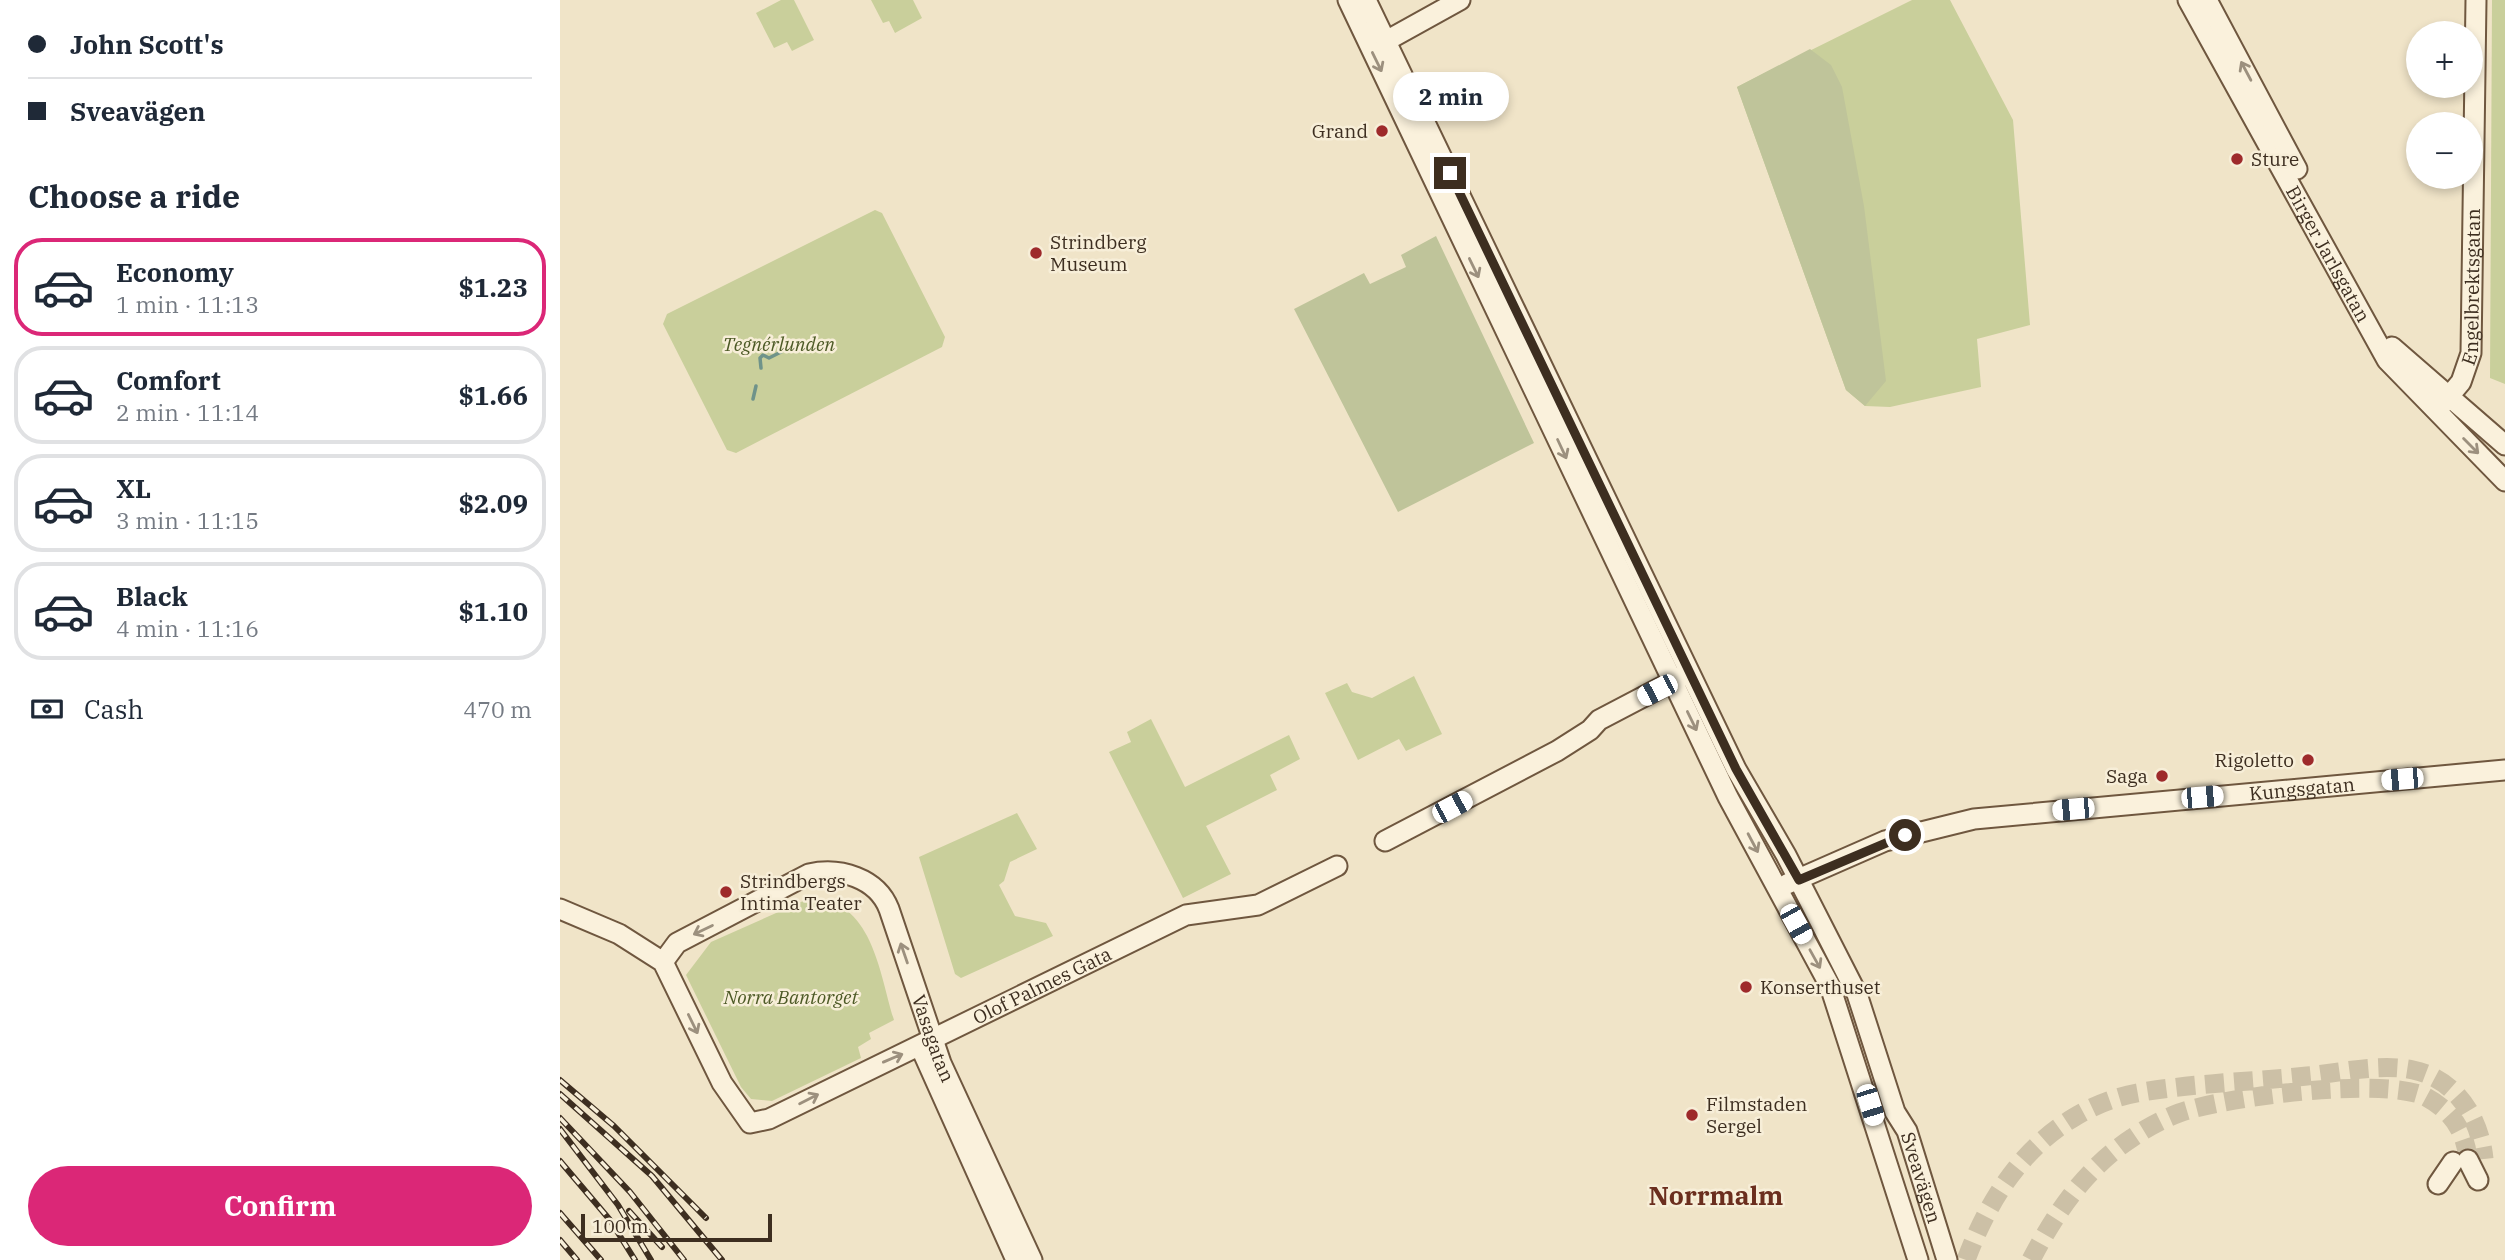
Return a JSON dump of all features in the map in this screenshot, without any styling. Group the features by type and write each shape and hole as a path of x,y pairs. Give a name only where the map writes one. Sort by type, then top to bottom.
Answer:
{"main road":[{"name":"Sveavägen","path":"1348,0 1683,681 1799,880 1857,994 1895,1112 1907,1131 1947,1260"},
{"name":"Sveavägen","path":"1366,0 1777,889 1830,986 1918,1260"},
{"path":"1386,41 1460,0"},
{"name":"Birger Jarlsgatan","path":"2188,0 2387,360 2442,405 2505,445"},
{"name":"Birger Jarlsgatan","path":"2207,0 2381,332 2505,481"},
{"name":"Engelbrektsgatan","path":"2442,405 2465,375 2471,353 2476,0"},
{"path":"1385,841 1552,754 1590,730 1599,720 1683,681"},
{"name":"Kungsgatan","path":"1777,889 1885,841 1974,819 2505,770"},
{"name":"Olof Palmes Gata","path":"663,962 722,1083 750,1123 769,1119 888,1059 927,1044 1186,915 1258,905 1337,866"},
{"name":"Vasagatan","path":"677,943 801,879 827,870 864,880 884,896 927,1044 1015,1260"},
{"path":"560,909 625,937 663,962 677,943 625,937"},
{"path":"1830,986 1841,1000 1856,1033 1927,1260"},
{"name":"Vasagatan","path":"927,1044 946,1075 1032,1260"},
{"path":"1895,1112 1937,1260"},
{"path":"2438,1184 2468,1160"},
{"path":"1015,1260 1032,1260"}],"green space":[{"path":"781,0 794,0 814,40 792,51 787,42 774,48 756,13"},
{"path":"871,0 913,0 922,18 895,33 889,21 883,23"},
{"path":"1912,0 1950,0 2013,120 2030,325 1977,339 1981,387 1890,407 1865,406 1846,390 1737,87"},
{"path":"2492,0 2505,0 2505,384 2490,378"},
{"path":"1810,49 1831,65 1842,87 1864,206 1886,381 1865,406 1846,390 1737,87"},
{"name":"Tegnérlunden","path":"875,210 882,213 945,337 942,347 736,453 727,450 663,324 667,314"},
{"path":"1436,236 1534,443 1398,512 1294,309 1364,273 1370,284 1406,267 1401,255"},
{"path":"1414,676 1442,734 1406,751 1399,739 1358,760 1325,693 1347,683 1352,692 1372,698"},
{"path":"1151,719 1185,787 1289,735 1300,759 1270,775 1277,790 1206,826 1231,874 1183,898 1109,752 1131,742 1127,732"},
{"path":"1017,813 1037,849 1010,862 1004,881 999,885 1015,916 1046,923 1053,936 961,978 955,974 919,857"},
{"name":"Norra Bantorget","path":"810,898 831,902 848,911 860,925 877,961 894,1020 869,1033 871,1039 858,1047 861,1058 772,1101 751,1099 741,1087 686,975 711,942"}],"waterway":[{"path":"761,368 760,358 763,355 769,358 781,352"},
{"path":"753,399 756,386"}],"tunnel":[{"path":"1966,1260 1995,1198 2021,1162 2037,1146 2054,1131 2088,1110 2137,1093 2374,1068 2413,1070 2442,1082 2463,1103 2477,1129 2484,1159"},
{"path":"2031,1260 2062,1208 2100,1163 2149,1127 2179,1113 2201,1107 2304,1091 2377,1088 2406,1091 2426,1097 2450,1116 2461,1131 2468,1160"}],"railway":[{"path":"560,1080 614,1126 706,1218"},
{"path":"560,1094 652,1176 722,1260"},
{"path":"560,1118 630,1192 684,1260"},
{"path":"560,1129 618,1205 651,1260"},
{"path":"560,1161 610,1220 635,1260"},
{"path":"629,1211 662,1247"},
{"path":"560,1213 601,1260"},
{"path":"560,1240 577,1260"}],"place":[{"name":"Grand","path":"1382,131"},
{"name":"Sture","path":"2237,159"},
{"name":"Strindberg Museum","path":"1036,253"},
{"name":"Rigoletto","path":"2308,760"},
{"name":"Saga","path":"2162,776"},
{"name":"Strindbergs Intima Teater","path":"726,892"},
{"name":"Konserthuset","path":"1746,987"},
{"name":"Filmstaden Sergel","path":"1692,1115"}],"district":[{"name":"Norrmalm","path":"1716,1195"}],"route":[{"path":"1450,173 1736,769 1799,880 1885,841 1905,835"}]}
